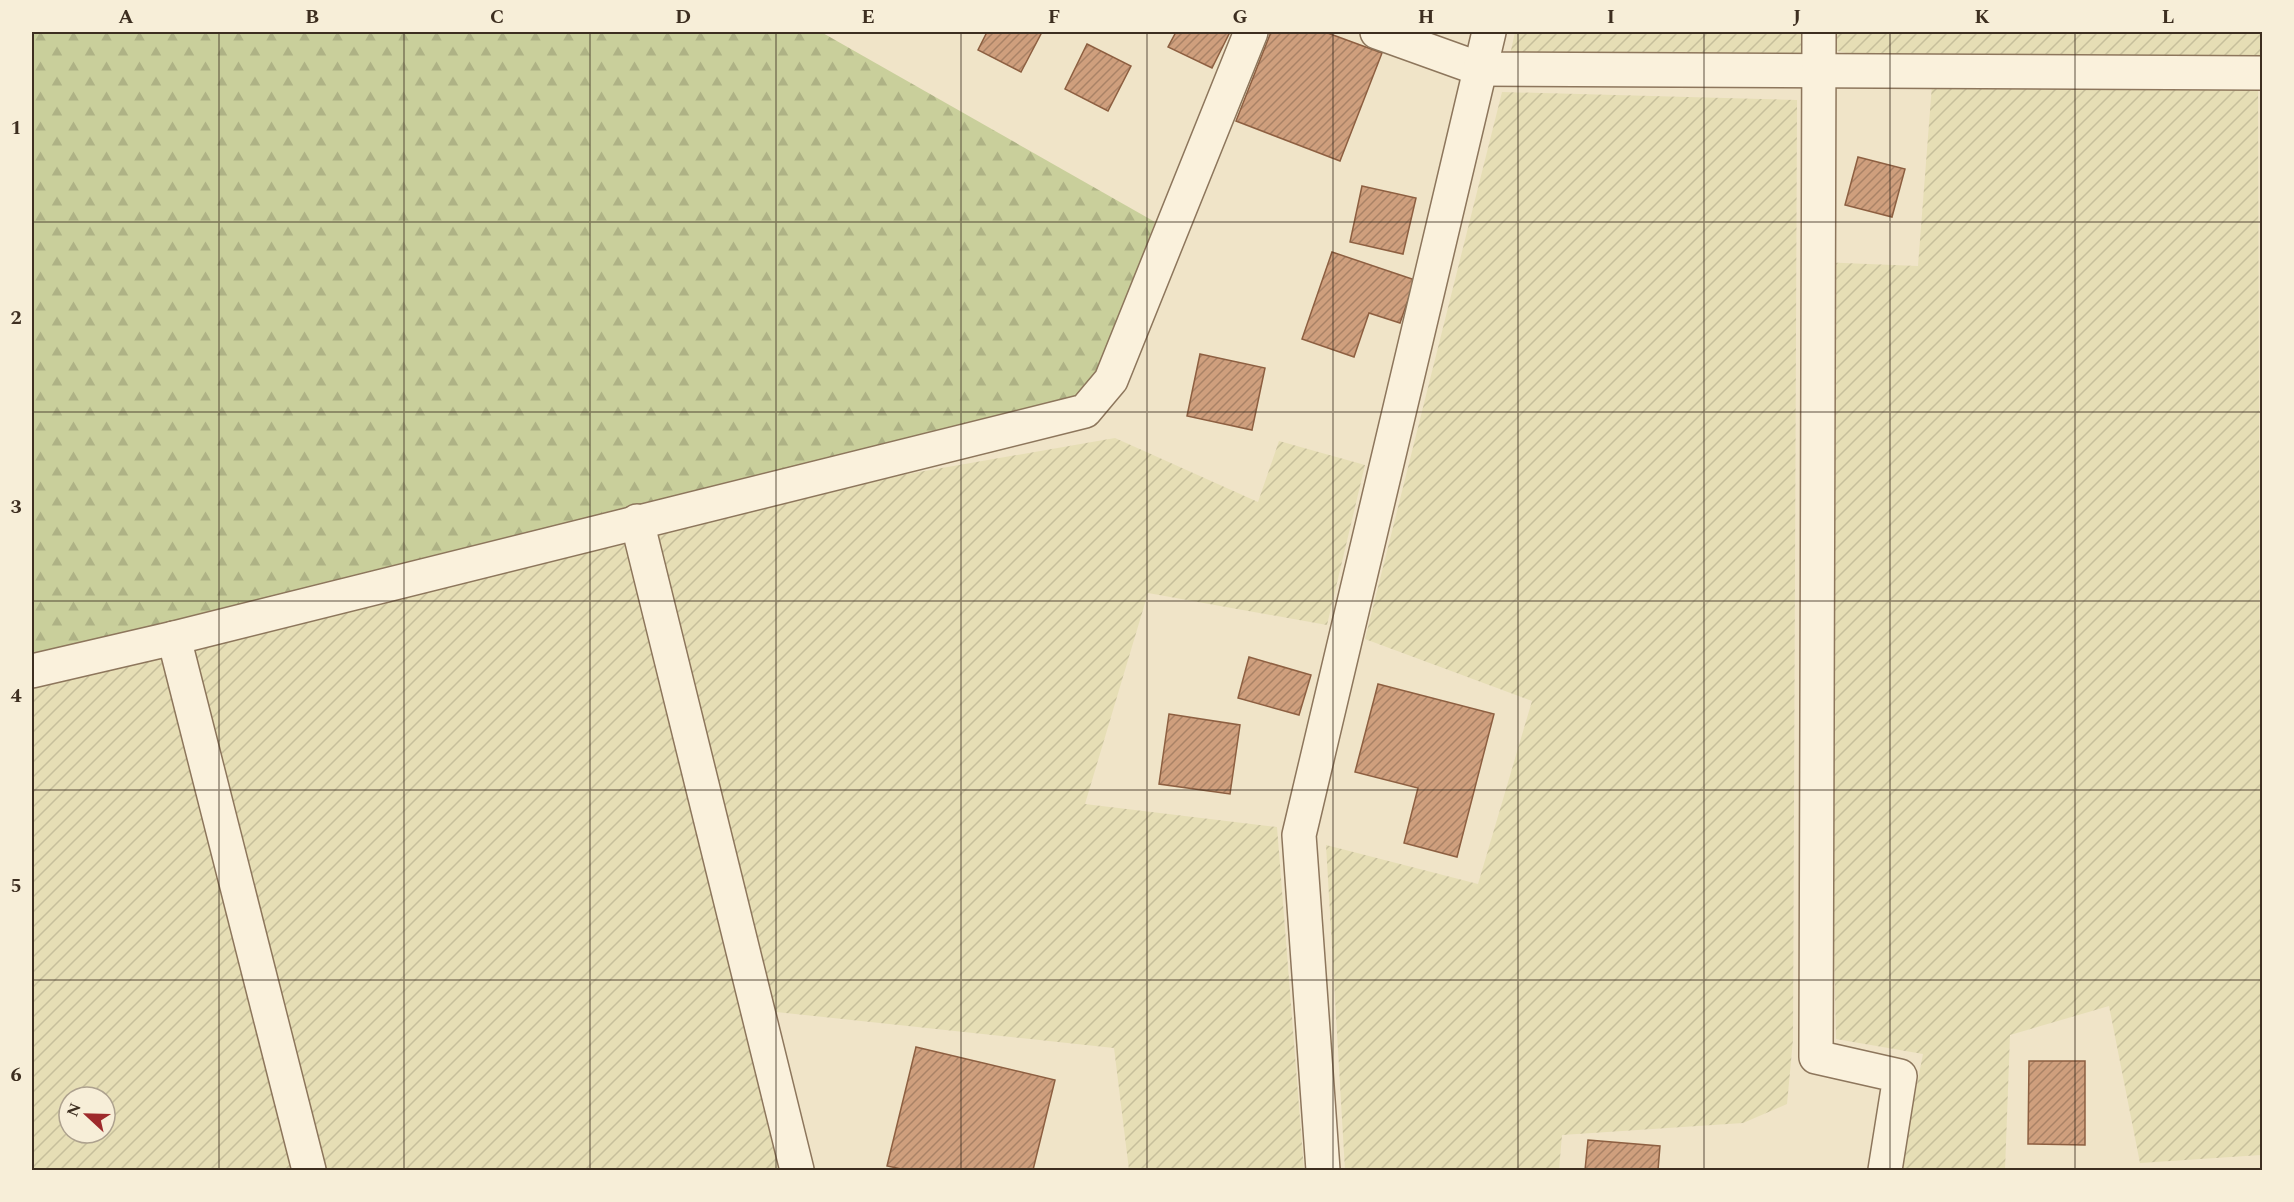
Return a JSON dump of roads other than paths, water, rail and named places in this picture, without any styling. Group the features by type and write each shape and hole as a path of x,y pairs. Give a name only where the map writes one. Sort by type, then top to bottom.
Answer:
{"street":[{"path":"32,671 174,638 1085,411 1111,380 1251,32"},
{"path":"1377,32 1480,69 2262,73"},
{"path":"1323,1170 1299,835 1489,32"},
{"path":"1819,32 1816,1057 1900,1076 1885,1170"},
{"path":"637,521 796,1170"},
{"path":"174,638 309,1170"}]}
